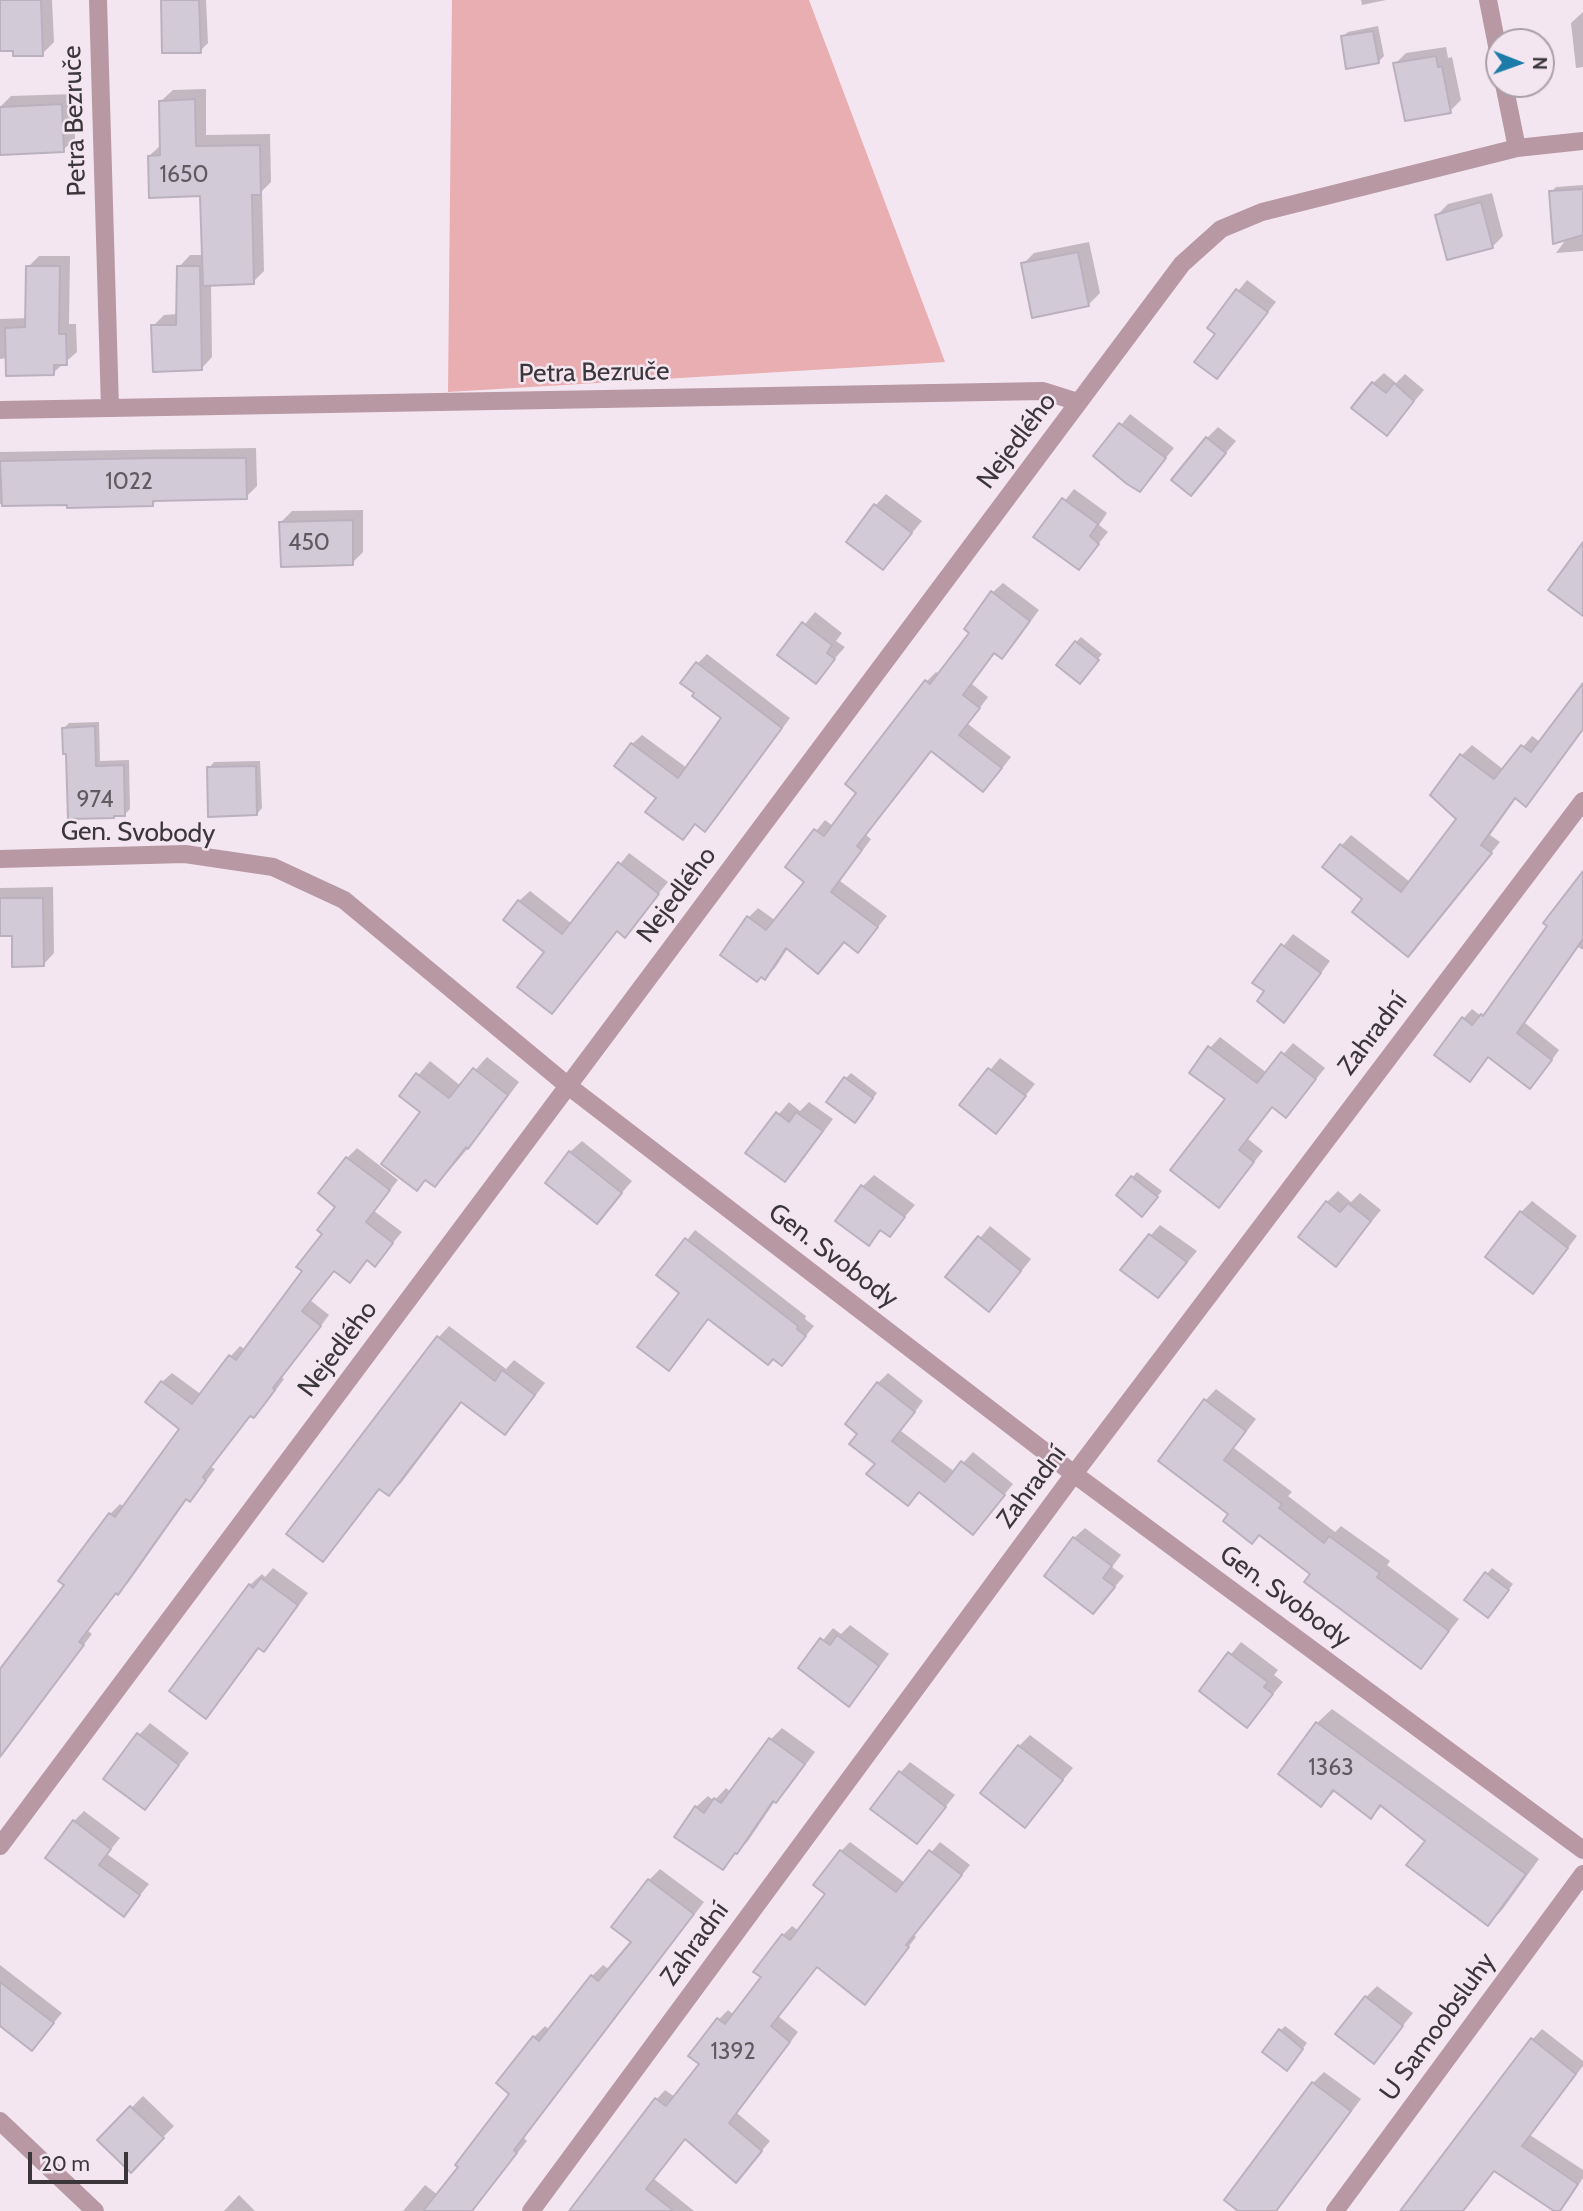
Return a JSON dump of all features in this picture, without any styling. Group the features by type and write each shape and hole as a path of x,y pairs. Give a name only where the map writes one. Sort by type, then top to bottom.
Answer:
{"street":[{"name":"Petra Bezruče","path":"98,0 110,408"},
{"path":"1488,0 1494,28"},
{"path":"1507,98 1517,148"},
{"name":"Nejedlého","path":"0,1846 1182,264 1221,229 1262,212 1517,148 1583,141"},
{"name":"Petra Bezruče","path":"0,411 1043,391 1078,402"},
{"name":"Zahradní","path":"531,2211 1074,1474 1583,801"},
{"name":"Gen. Svobody","path":"0,859 185,854 273,867 344,900 567,1085 1074,1474 1583,1850"},
{"name":"U Samoobsluhy","path":"1335,2211 1583,1874"},
{"path":"0,2121 95,2211"}],"shaded area":[{"path":"452,0 809,0 945,362 448,392"}],"building":[{"path":"0,0 41,0 43,56 13,56 13,51 0,51"},
{"path":"161,0 199,0 201,53 162,53"},
{"path":"1373,31 1379,63 1346,69 1341,36"},
{"path":"1436,56 1438,67 1442,66 1451,113 1405,121 1393,63"},
{"path":"195,99 196,146 260,145 261,195 252,195 254,284 203,286 200,196 149,198 148,156 160,155 159,101"},
{"path":"62,104 64,152 0,155 0,107"},
{"path":"1583,189 1583,235 1553,244 1549,191"},
{"path":"1481,202 1493,248 1447,260 1435,215"},
{"path":"1078,252 1089,306 1032,318 1021,263"},
{"path":"26,266 60,266 59,334 66,334 67,365 54,365 54,375 6,376 5,328 25,327"},
{"path":"177,266 200,266 202,370 153,372 151,325 176,325"},
{"path":"1236,289 1268,312 1217,379 1194,362 1215,334 1207,328"},
{"path":"1372,382 1386,393 1394,383 1414,401 1387,436 1351,408"},
{"path":"1119,423 1166,458 1140,492 1093,456"},
{"path":"1206,437 1226,453 1191,496 1171,480"},
{"path":"246,458 247,499 153,501 153,506 2,506 0,461"},
{"path":"1062,498 1098,524 1090,536 1099,544 1079,570 1033,537"},
{"path":"874,504 912,533 883,570 846,542"},
{"path":"353,520 353,565 281,567 279,522"},
{"path":"1583,542 1583,616 1548,590"},
{"path":"991,591 1030,621 1002,659 994,653 963,695 980,708 959,735 1002,768 983,792 931,751 857,846 862,850 831,892 878,927 858,953 844,942 818,974 786,948 765,980 761,977 757,982 720,955 747,916 766,930 804,882 785,867 814,829 824,836 856,793 845,784 925,680 930,684 969,633 964,629"},
{"path":"802,622 832,645 827,653 835,659 816,684 777,655"},
{"path":"1075,641 1099,660 1080,684 1056,665"},
{"path":"696,662 782,728 705,832 695,824 683,840 645,812 656,798 614,766 631,743 678,778 721,718 680,683"},
{"path":"1583,683 1583,729 1526,807 1515,798 1481,845 1492,853 1408,957 1352,912 1362,899 1322,867 1340,844 1401,892 1456,819 1430,795 1460,754 1494,779 1521,745 1531,752"},
{"path":"95,726 96,766 124,765 125,816 68,819 66,754 63,754 62,728"},
{"path":"256,766 257,815 208,817 207,767"},
{"path":"618,862 659,894 625,938 617,931 552,1014 517,987 544,952 503,920 518,900 562,934"},
{"path":"1583,871 1583,939 1517,1033 1552,1060 1530,1089 1488,1057 1470,1082 1434,1055 1462,1017 1472,1025 1481,1014 1483,1016 1547,926 1543,923"},
{"path":"0,898 43,898 44,966 12,967 12,936 0,936"},
{"path":"1281,944 1321,973 1284,1023 1257,1001 1264,991 1252,983"},
{"path":"1208,1046 1257,1083 1281,1052 1316,1079 1286,1118 1272,1107 1239,1150 1254,1162 1219,1208 1170,1170 1225,1099 1189,1073"},
{"path":"473,1068 508,1095 468,1149 466,1147 435,1187 425,1180 417,1191 381,1164 420,1112 399,1096 416,1073 449,1098"},
{"path":"988,1068 1026,1096 996,1134 959,1105"},
{"path":"844,1077 873,1098 855,1123 826,1102"},
{"path":"776,1112 789,1122 796,1112 823,1131 785,1182 745,1153"},
{"path":"569,1151 622,1193 597,1224 545,1183"},
{"path":"346,1157 390,1190 366,1222 393,1243 375,1267 367,1260 350,1283 334,1271 302,1311 321,1326 273,1388 275,1390 254,1418 250,1416 203,1477 206,1480 190,1502 186,1499 118,1595 116,1593 79,1642 84,1645 0,1757 0,1669 64,1585 58,1581 109,1513 115,1517 179,1429 145,1402 161,1381 192,1404 229,1355 236,1360 302,1271 296,1267 322,1234 317,1230 335,1207 318,1193"},
{"path":"1131,1176 1158,1197 1142,1217 1116,1195"},
{"path":"861,1185 905,1217 890,1237 880,1230 869,1246 835,1221"},
{"path":"1326,1201 1340,1212 1348,1203 1371,1221 1336,1267 1298,1237"},
{"path":"1520,1211 1568,1248 1533,1294 1485,1257"},
{"path":"1149,1234 1187,1262 1158,1298 1120,1270"},
{"path":"978,1236 1021,1271 989,1312 945,1277"},
{"path":"685,1238 798,1326 797,1329 806,1336 782,1366 773,1359 768,1365 708,1319 669,1371 637,1347 679,1293 656,1275"},
{"path":"437,1336 495,1381 502,1370 535,1395 505,1435 461,1402 389,1496 379,1489 323,1562 286,1534"},
{"path":"877,1382 915,1412 892,1441 945,1482 961,1461 1005,1495 973,1535 919,1492 908,1506 866,1474 875,1464 849,1444 857,1434 845,1424"},
{"path":"1204,1399 1246,1431 1224,1460 1282,1504 1279,1508 1324,1543 1329,1536 1380,1573 1377,1577 1449,1631 1421,1669 1304,1582 1310,1574 1259,1535 1252,1544 1223,1521 1228,1514 1158,1461"},
{"path":"1073,1537 1112,1566 1103,1578 1115,1587 1093,1614 1044,1576"},
{"path":"1485,1572 1509,1590 1488,1618 1464,1600"},
{"path":"261,1578 298,1605 264,1652 258,1648 206,1719 169,1691 249,1584 253,1588"},
{"path":"837,1635 879,1666 849,1707 798,1668 820,1638 830,1645"},
{"path":"1228,1652 1268,1682 1264,1687 1273,1694 1247,1728 1199,1691"},
{"path":"1316,1722 1526,1874 1488,1926 1406,1865 1425,1841 1380,1805 1371,1819 1333,1790 1321,1807 1278,1774"},
{"path":"137,1733 179,1765 145,1810 103,1779"},
{"path":"769,1738 805,1764 776,1803 773,1801 723,1870 674,1837 695,1806 704,1813 714,1798 721,1803"},
{"path":"1018,1745 1063,1780 1025,1828 980,1793"},
{"path":"899,1771 946,1807 917,1844 870,1809"},
{"path":"73,1820 111,1849 99,1865 140,1895 124,1917 45,1858"},
{"path":"840,1850 896,1892 929,1850 962,1875 906,1945 909,1947 865,2005 817,1967 771,2026 790,2042 729,2123 762,2151 736,2183 685,2139 646,2189 674,2211 569,2211 655,2098 666,2106 699,2064 688,2056 717,2018 725,2024 761,1977 753,1972 782,1934 790,1940 825,1894 813,1885"},
{"path":"648,1879 694,1914 514,2150 517,2153 472,2211 423,2211 458,2167 455,2165 509,2094 496,2083 533,2036 539,2041 591,1975 598,1981 631,1942 611,1927"},
{"path":"0,1982 54,2023 32,2051 0,2026"},
{"path":"1365,1996 1403,2026 1374,2064 1335,2034"},
{"path":"1279,2029 1303,2049 1287,2071 1262,2052"},
{"path":"1531,2038 1576,2074 1522,2146 1578,2184 1560,2211 1554,2211 1494,2171 1463,2211 1400,2211"},
{"path":"1312,2082 1351,2111 1276,2211 1238,2211 1224,2200"},
{"path":"130,2106 164,2138 131,2173 97,2140"}]}
